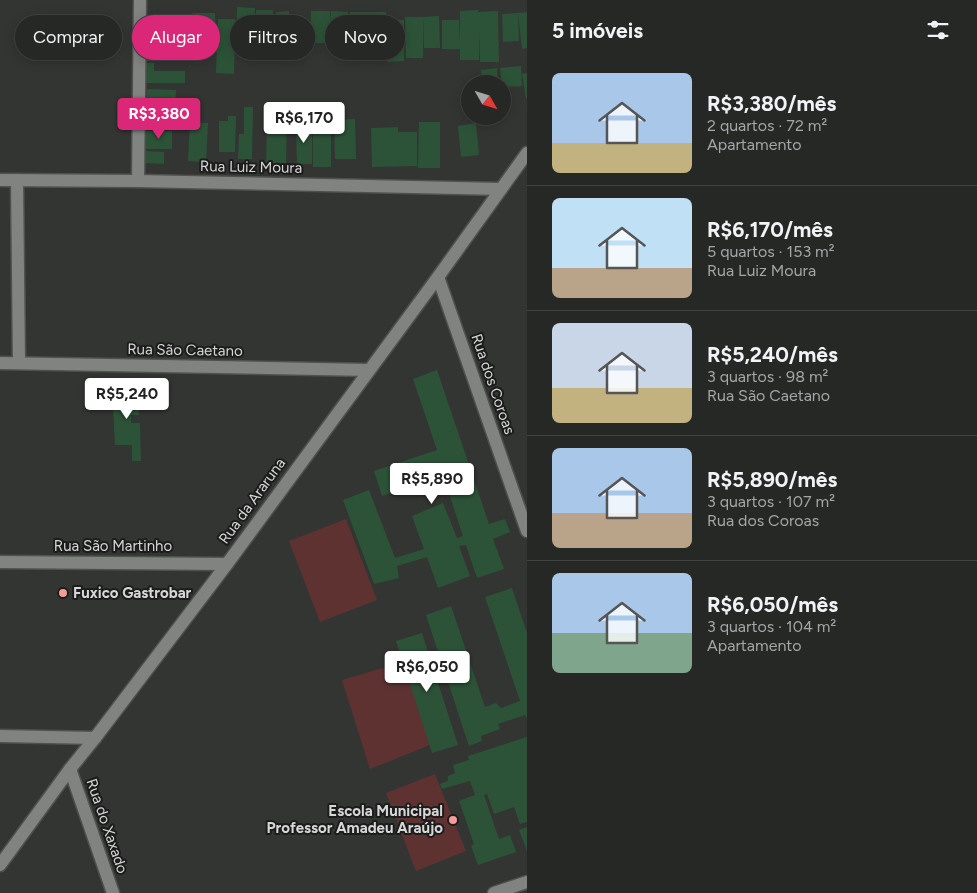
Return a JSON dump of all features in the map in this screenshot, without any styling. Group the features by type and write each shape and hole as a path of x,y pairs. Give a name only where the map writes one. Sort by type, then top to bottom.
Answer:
{"street":[{"path":"138,181 140,0"},
{"name":"Rua da Araruna","path":"0,865 70,769 227,564 527,154"},
{"name":"Rua Luiz Moura","path":"0,180 501,189"},
{"path":"17,180 19,363"},
{"name":"Rua dos Coroas","path":"438,277 522,500 527,531"},
{"name":"Rua São Caetano","path":"0,363 369,370"},
{"name":"Rua São Martinho","path":"0,562 227,564"},
{"path":"0,736 95,738"},
{"name":"Rua do Xaxado","path":"70,769 113,893"},
{"path":"494,893 527,882"}],"shaded area":[{"path":"346,519 377,600 320,622 289,541"},
{"path":"403,662 430,745 370,769 342,680"},
{"path":"435,774 466,851 416,871 386,793"}],"building":[{"path":"237,7 255,8 255,15 237,15"},
{"path":"256,10 273,10 273,15 256,15"},
{"path":"478,10 478,12 498,11 499,62 480,62 479,30 479,60 460,60 460,49 442,49 442,20 459,20 460,43 460,11"},
{"path":"289,11 289,15 276,15 276,12"},
{"path":"311,11 330,11 330,15 325,15 325,43 315,43 315,15 311,15"},
{"path":"331,11 348,12 348,15 331,15"},
{"path":"350,12 386,12 386,15 350,15"},
{"path":"527,12 527,48 522,49 518,13"},
{"path":"192,13 215,13 215,15 192,15"},
{"path":"518,13 519,41 503,42 502,14"},
{"path":"439,16 440,48 424,48 423,17"},
{"path":"405,17 423,17 423,58 406,58"},
{"path":"220,19 230,19 230,60 234,60 234,74 216,73 216,60 220,60"},
{"path":"387,60 404,60 404,61 387,62"},
{"path":"142,63 154,63 154,71 185,71 185,83 145,83"},
{"path":"521,66 522,86 511,87 511,75 501,75 500,68"},
{"path":"497,68 497,75 481,75 481,70"},
{"path":"527,73 527,98 526,98 522,74"},
{"path":"147,89 176,90 175,110 147,109"},
{"path":"244,107 253,107 252,159 238,159 239,134 244,134"},
{"path":"146,112 182,112 181,129 145,129"},
{"path":"228,116 236,116 235,152 219,152 219,121 228,121"},
{"path":"267,117 287,117 286,163 266,163"},
{"path":"355,119 356,159 335,159 334,120"},
{"path":"190,122 208,123 206,162 188,161"},
{"path":"419,122 440,122 440,168 418,168"},
{"path":"296,125 312,125 312,164 297,164"},
{"path":"476,125 479,155 461,157 458,126"},
{"path":"398,127 398,132 417,132 417,166 372,167 371,128"},
{"path":"146,131 172,131 172,149 146,149"},
{"path":"313,131 331,131 331,167 313,167"},
{"path":"145,151 164,152 164,164 145,163"},
{"path":"437,370 489,524 505,519 510,532 493,539 504,569 477,578 466,545 459,546 470,576 438,588 427,557 397,566 399,578 374,584 343,500 369,490 395,558 424,549 412,516 443,503 457,538 463,536 443,475 382,496 374,471 437,450 413,379"},
{"path":"138,389 139,415 131,415 131,423 140,423 141,461 132,461 132,445 115,445 112,390"},
{"path":"512,588 527,633 527,719 525,715 498,724 500,729 481,736 482,741 469,746 426,615 451,606 485,707 496,703 501,708 520,701 485,597"},
{"path":"422,633 458,745 432,753 396,641"},
{"path":"527,737 527,822 520,824 514,807 494,814 487,794 484,795 499,839 510,835 516,852 478,865 471,846 474,844 459,801 475,795 470,781 442,789 440,784 448,781 448,776 455,773 453,765 469,760 468,756"},
{"path":"527,827 527,851 519,830"}],"place":[{"name":"Fuxico Gastrobar","path":"63,593"},
{"name":"Escola Municipal Professor Amadeu Araújo","path":"453,820"}]}
